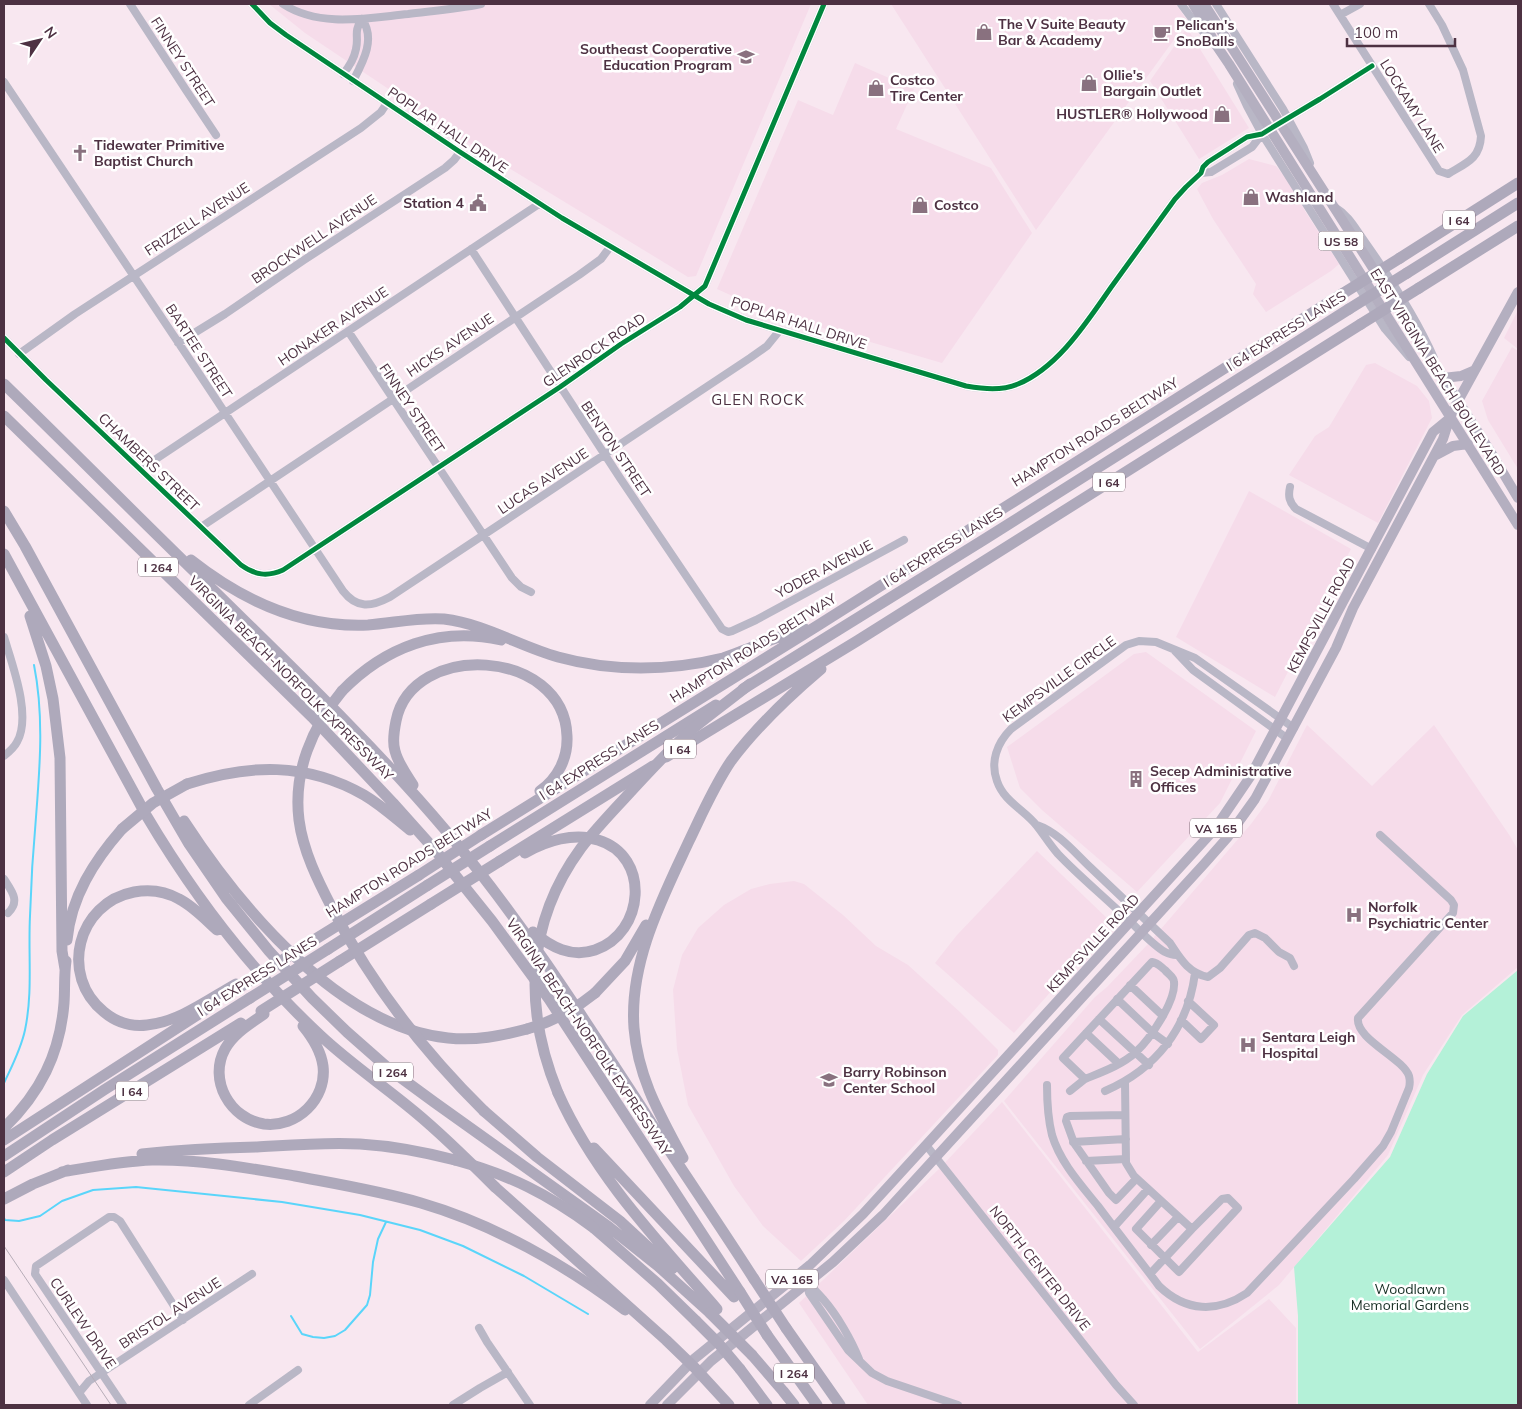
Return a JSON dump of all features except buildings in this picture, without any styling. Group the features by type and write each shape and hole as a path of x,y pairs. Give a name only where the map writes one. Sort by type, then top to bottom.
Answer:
{"highway":[{"name":"HAMPTON ROADS BELTWAY","path":"238,985 285,959 817,626 1518,183"},
{"name":"I 64 EXPRESS LANES","path":"4,1156 88,1100 428,885 985,539 1518,203"},
{"name":"I 64","path":"4,1172 85,1120 263,1012 302,985 431,904 857,641 1518,226"},
{"path":"4,384 340,714 447,833 502,900 528,928 551,946 582,953 601,948 619,935 632,913 636,891 632,874 623,857 614,848 598,840 585,837 555,841 538,846 517,857 502,860"},
{"name":"VIRGINIA BEACH-NORFOLK EXPRESSWAY","path":"4,416 312,717 435,850 492,921 549,999 737,1294 817,1405"},
{"name":"I 264","path":"4,511 189,844 244,922 312,998 347,1032 406,1082 609,1227 713,1311 753,1354 794,1405"},
{"path":"150,527 233,590 286,614 306,620 342,625 366,625 427,618 445,620 473,625 557,657 598,665 624,668 693,664 725,658 784,634 817,626"},
{"path":"4,554 164,845 206,907 246,957 276,991 322,1037 446,1138 495,1187 676,1349 729,1405"},
{"path":"11,568 38,637 53,699 60,758 62,951 65,968"},
{"path":"527,646 473,636 448,637 424,641 395,651 380,659 354,678 321,718 313,734 302,767 298,803 302,835 320,883 337,917 381,990 431,1055 484,1111 537,1157 620,1221 675,1272 713,1311"},
{"path":"144,765 170,799 206,854 246,904 307,967 338,992 381,1019 399,1026 446,1038 482,1039 527,1029 558,1017 595,993 616,972 630,953 676,869 718,782 744,745 792,694 826,664 857,641"},
{"path":"447,833 398,761 395,751 394,731 400,707 408,693 416,685 429,676 463,666 492,665 527,675 554,696 565,717 567,748 563,764 558,773 543,790 503,822"},
{"path":"713,1311 623,1200 591,1154 565,1108 550,1075 541,1043 534,982 538,942 558,888 572,862 588,840 647,774 689,732 750,684"},
{"path":"4,1128 30,1099 51,1063 59,1034 64,1004 68,932 79,894 93,865 106,848 122,829 153,803 187,784 216,774 267,769 297,771 334,781 366,796 435,850"},
{"path":"676,869 650,931 640,963 636,984 634,1027 637,1053 649,1092 710,1210"},
{"path":"238,985 169,1020 147,1025 128,1024 110,1016 94,1003 88,995 78,964 80,941 88,923 101,908 110,902 128,893 159,892 169,894 186,903 246,957"},
{"path":"502,900 565,990 786,1328 840,1405"},
{"name":"I 64","path":"4,1140 238,985"},
{"path":"263,1012 241,1030 225,1049 220,1064 220,1081 225,1097 236,1111 252,1121 273,1124 293,1120 308,1109 320,1092 324,1075 321,1057 312,1039 276,991"},
{"path":"565,1108 596,1151 737,1294"},
{"path":"4,1199 33,1184 78,1167 117,1158 163,1152 318,1144 361,1144 420,1151 501,1174 549,1198 594,1228 658,1284 719,1344 767,1405"},
{"path":"62,1172 151,1160 189,1161 274,1172 368,1190 421,1203 486,1227 572,1273 601,1291 676,1349"}],"main road":[{"name":"EAST VIRGINIA BEACH BOULEVARD","path":"1193,4 1266,131 1422,371 1518,524"},
{"name":"EAST VIRGINIA BEACH BOULEVARD","path":"1204,4 1284,121 1317,181 1518,498"},
{"name":"KEMPSVILLE ROAD","path":"667,1405 712,1361 833,1262 883,1214 1150,924 1240,821 1255,799 1294,728 1337,646 1353,608 1435,456 1458,401 1518,292"},
{"path":"1443,378 1461,376 1475,370"},
{"name":"KEMPSVILLE ROAD","path":"650,1405 705,1350 799,1273 863,1214 1204,842 1224,817 1250,777 1433,432 1450,417"},
{"path":"1435,456 1453,446 1468,444"}],"street":[{"name":"FINNEY STREET","path":"130,4 216,135"},
{"name":"POPLAR HALL DRIVE","path":"252,4 270,23 286,35 460,152 539,204 694,296 726,312 780,330 966,386 992,389 1018,384 1037,373 1053,360 1074,338 1175,199 1201,173 1203,167 1208,162 1247,137 1266,131 1284,121 1372,66"},
{"path":"283,4 308,16 329,19 387,17 481,4"},
{"path":"1181,4 1196,24 1214,42"},
{"path":"1216,4 1284,121"},
{"name":"LOCKAMY LANE","path":"1333,4 1439,171 1448,174 1474,158 1481,144 1481,131 1463,70 1429,4"},
{"path":"1340,15 1360,4"},
{"name":"GLENROCK ROAD","path":"289,567 560,387 621,344 680,307 707,283 820,5"},
{"path":"343,74 354,57 356,29 362,18"},
{"path":"353,81 367,51 367,29 362,18"},
{"name":"BARTEE STREET","path":"4,82 342,591 359,604 370,605 379,603 390,597"},
{"name":"FRIZZELL AVENUE","path":"19,354 76,314 361,128 381,112 387,103"},
{"name":"BROCKWELL AVENUE","path":"178,343 225,314 445,168 460,152"},
{"name":"HONAKER AVENUE","path":"141,469 539,204"},
{"name":"HICKS AVENUE","path":"201,527 601,259 610,247"},
{"name":"BENTON STREET","path":"471,249 560,387 722,629 728,632 732,631 756,620"},
{"name":"LUCAS AVENUE","path":"390,597 750,358 767,346 780,330"},
{"name":"FINNEY STREET","path":"348,331 392,400 512,578 521,587 531,592"},
{"name":"CHAMBERS STREET","path":"4,338 241,565 257,574 266,575 289,567"},
{"path":"1508,481 1518,489"},
{"path":"1290,487 1288,497 1296,509 1372,549"},
{"name":"YODER AVENUE","path":"756,620 904,540"},
{"path":"4,637 6,657 20,699 22,727 17,743 4,756"},
{"name":"KEMPSVILLE CIRCLE","path":"1176,955 1162,950 1131,922 1064,859 1046,840 1037,825 1009,800 997,782 994,771 996,752 1004,735 1126,645 1139,641 1158,642 1175,651 1196,658 1294,728"},
{"name":"KEMPSVILLE CIRCLE","path":"1175,651 1193,670 1288,739"},
{"path":"1212,684 1218,674"},
{"name":"KEMPSVILLE CIRCLE","path":"1037,825 1044,827 1054,834 1072,850 1170,943 1176,955"},
{"path":"1047,1085 1049,1122 1057,1147 1076,1178 1159,1286 1174,1298 1194,1306 1207,1308 1216,1307 1238,1299 1248,1293 1383,1146 1409,1088 1409,1077 1404,1068 1373,1042 1358,1026 1358,1018 1453,913 1454,909 1451,900 1380,835"},
{"path":"1064,859 1072,850"},
{"path":"4,879 14,894 15,900 14,906 8,912"},
{"path":"1176,955 1195,973 1208,977 1215,973 1249,935 1255,933 1265,938 1279,952 1290,958 1294,966"},
{"path":"1070,1091 1085,1079 1102,1072 1135,1052 1153,1033 1170,1000 1174,984 1174,979 1157,963 1152,962 1150,964 1063,1058 1085,1079"},
{"path":"1105,1091 1125,1082 1149,1065 1168,1044 1181,1020 1193,989 1195,973"},
{"path":"1130,985 1163,1016"},
{"path":"1117,999 1153,1033 1168,1044"},
{"path":"1181,1020 1202,1039 1214,1025 1188,1001"},
{"path":"1099,1019 1149,1065"},
{"path":"1086,1033 1118,1063"},
{"path":"1125,1082 1126,1159 1129,1170 1136,1179 1192,1229"},
{"path":"1125,1115 1070,1116 1067,1117 1066,1121 1073,1142 1116,1200 1136,1179"},
{"path":"1073,1142 1126,1139"},
{"name":"NORTH CENTER DRIVE","path":"926,1145 1116,1385 1134,1405"},
{"path":"1086,1161 1126,1159"},
{"path":"1114,1227 1148,1189"},
{"path":"1150,1274 1165,1258 1192,1229 1222,1199 1228,1198 1238,1208 1180,1272 1165,1258 1151,1245 1136,1229 1161,1201"},
{"path":"1151,1245 1178,1216"},
{"name":"CURLEW DRIVE","path":"123,1405 35,1274 36,1266 72,1240 110,1217 118,1219 183,1320"},
{"path":"799,1273 807,1284 809,1293 822,1314 848,1350 872,1373 884,1380 958,1405"},
{"name":"BRISTOL AVENUE","path":"79,1393 89,1381 252,1274"},
{"path":"4,1280 87,1405"},
{"path":"479,1328 530,1405"},
{"path":"249,1405 298,1370"},
{"path":"453,1405 508,1372"}],"shaded area":[{"path":"269,4 811,4 696,276 688,277 481,151 305,33"},
{"path":"891,4 1176,4 1186,19 1173,41 1036,230"},
{"path":"1187,28 1249,128 1199,159 1150,81"},
{"path":"855,63 914,89 896,129 991,168 1032,233 942,363 768,312 717,289 798,100 833,115"},
{"path":"1249,159 1276,166 1289,182 1339,264 1266,312 1253,294 1256,284 1213,219 1197,189 1202,183 1222,175"},
{"path":"1518,310 1518,349 1504,338"},
{"path":"1512,347 1518,351 1518,469 1488,420 1482,401"},
{"path":"1375,363 1417,386 1429,401 1432,418 1378,523 1289,475 1315,436 1329,427 1366,365"},
{"path":"1249,491 1351,549 1275,697 1176,637"},
{"path":"1146,652 1256,731 1220,803 1137,892 1042,810 1020,788 1007,747 1134,654"},
{"name":"Sentara Leigh Hospital","path":"1307,725 1372,786 1434,725 1518,850 1518,967 1462,1015 1423,1075 1388,1155 1279,1285 1200,1349 1004,1101 1095,997 1148,944 1251,824 1268,801"},
{"path":"1037,851 1112,923 1014,1033 935,963 957,935"},
{"name":"Barry Robinson Center School","path":"794,881 804,884 843,915 876,946 908,965 960,1012 998,1050 998,1055 844,1221 801,1261 763,1226 734,1186 688,1105 677,1049 673,990 682,955 698,928 724,905 751,889"},
{"path":"1002,1102 1198,1352 1269,1299 1296,1328 1296,1405 868,1405 799,1303 939,1169"}],"green space":[{"name":"Woodlawn Memorial Gardens","path":"1518,970 1518,1405 1298,1405 1298,1316 1294,1267 1390,1157 1427,1074 1463,1016"}],"waterway":[{"path":"4,1083 23,1037 29,1002 31,891 40,741 39,703 34,665"},
{"path":"4,1218 5,1220 19,1221 40,1216 62,1201 93,1190 136,1187 282,1202 360,1215 420,1230 463,1246 524,1276 588,1314"},
{"path":"291,1316 302,1334 313,1337 335,1336 345,1330 367,1305 378,1239 386,1222"}],"tram line":[{"path":"4,1246 111,1405"}],"cycle path":[{"path":"252,4 270,23 286,35 460,152 562,218 709,304 746,320 966,386 986,389 1005,388 1018,384 1047,366 1059,354 1083,327 1175,199 1201,173 1203,167 1208,162 1247,137 1262,134 1372,66"},
{"path":"4,338 241,565 261,574 272,574 283,570 560,387 621,344 680,307 705,286 824,4"}],"place":[{"name":"The V Suite Beauty Bar & Academy","path":"984,32"},
{"name":"Pelican's SnoBalls","path":"1162,33"},
{"name":"Southeast Cooperative Education Program","path":"746,57"},
{"name":"Ollie's Bargain Outlet","path":"1089,83"},
{"name":"Costco Tire Center","path":"876,88"},
{"name":"HUSTLER® Hollywood","path":"1222,114"},
{"name":"Tidewater Primitive Baptist Church","path":"80,153"},
{"name":"Washland","path":"1251,197"},
{"name":"Station 4","path":"478,203"},
{"name":"Costco","path":"920,205"},
{"name":"Secep Administrative Offices","path":"1136,779"},
{"name":"Norfolk Psychiatric Center","path":"1354,915"},
{"name":"Sentara Leigh Hospital","path":"1248,1045"},
{"name":"Barry Robinson Center School","path":"829,1080"}],"district":[{"name":"GLEN ROCK","path":"758,399"}]}
